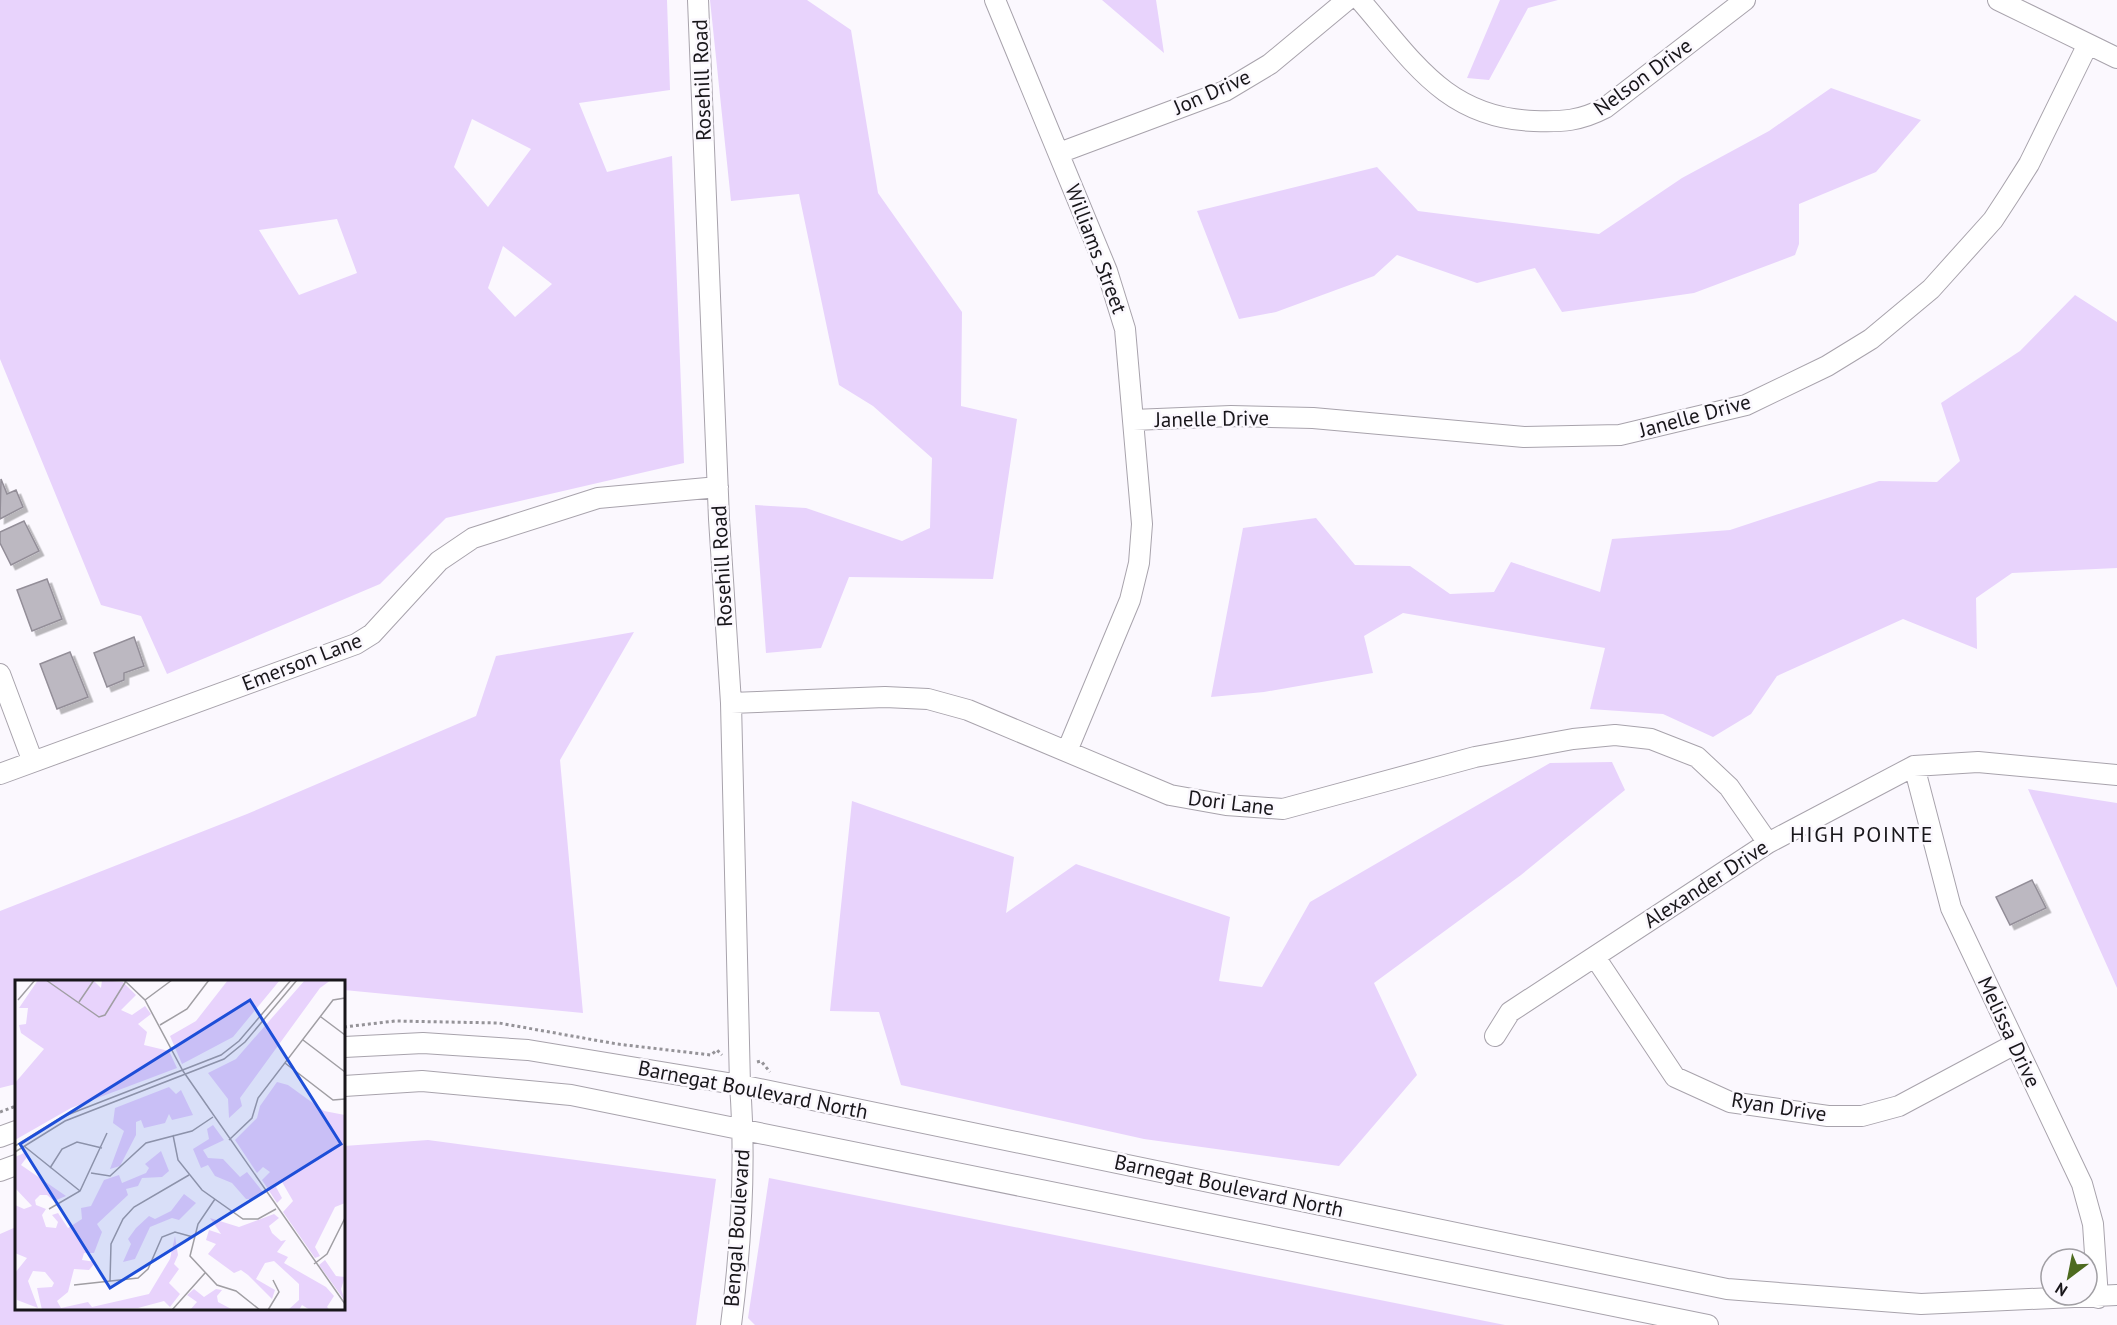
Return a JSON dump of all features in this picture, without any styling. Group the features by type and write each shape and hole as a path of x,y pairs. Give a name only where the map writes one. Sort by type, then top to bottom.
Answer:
{"street":[{"name":"Rosehill Road","path":"698,0 718,487 731,703 740,1085 744,1131"},
{"name":"Williams Street","path":"995,0 1119,302 1125,329 1142,524 1139,563 1130,600 1067,751"},
{"name":"Jon Drive","path":"1059,153 1225,91 1270,64 1347,0"},
{"name":"Nelson Drive","path":"1360,0 1431,82 1454,99 1479,112 1508,120 1561,122 1584,119 1605,108 1745,0"},
{"path":"1998,0 2117,58"},
{"name":"Janelle Drive","path":"1133,420 1231,417 1313,418 1524,436 1620,435 1746,405 1806,377 1870,339 1931,289 1992,220 2010,194 2029,164 2088,44"},
{"name":"Emerson Lane","path":"0,774 356,644 372,634 439,561 473,538 598,498 718,487"},
{"path":"0,674 33,762"},
{"name":"Dori Lane","path":"731,703 885,697 928,699 968,710 1170,795 1226,805 1283,809 1475,757 1573,739 1616,735 1651,740 1697,757 1729,787 1768,843"},
{"name":"Alexander Drive","path":"1495,1036 1510,1012 1768,843 1914,766 1978,762 2117,776"},
{"name":"Melissa Drive","path":"1914,766 1951,908 2082,1184 2093,1224 2107,1297"},
{"name":"Ryan Drive","path":"1594,957 1675,1077 1730,1102 1828,1116 1862,1116 1899,1106 2015,1044"},
{"name":"Barnegat Boulevard North","path":"345,1047 423,1043 528,1050 740,1085 1727,1289 1921,1304 2107,1297"},
{"name":"Barnegat Boulevard North","path":"345,1086 422,1081 571,1095 1708,1325"},
{"path":"0,1137 15,1131"},
{"name":"Bengal Boulevard","path":"731,1325 735,1293 744,1131"},
{"path":"0,1171 15,1165"}],"path":[{"path":"694,1051 707,1054 717,1050 722,1055"},
{"path":"707,1054 710,1063"},
{"path":"0,1112 15,1106"}],"shaded area":[{"path":"0,0 667,0 670,90 579,103 607,172 672,156 684,463 446,518 380,584 167,674 141,616 101,605 0,359","holes":["472,119 531,149 488,207 454,167","337,219 357,273 299,295 259,230","503,246 552,284 515,317 488,288"]},
{"path":"710,0 807,0 851,30 878,193 962,312 961,406 1017,419 993,579 849,577 821,648 766,653 755,505 806,508 902,541 930,528 932,458 873,406 839,385 799,194 731,201"},
{"path":"1102,0 1156,0 1164,53"},
{"path":"1500,0 1558,0 1528,8 1489,80 1467,78"},
{"path":"1831,88 1921,120 1876,172 1799,204 1799,244 1795,255 1694,293 1562,312 1535,268 1477,283 1397,255 1374,276 1276,312 1239,319 1197,211 1377,167 1418,211 1599,234 1682,178 1769,131"},
{"path":"2075,295 2117,322 2117,568 2012,573 1976,598 1977,649 1903,619 1777,676 1751,714 1713,737 1663,714 1590,709 1605,648 1403,613 1364,636 1373,673 1264,692 1211,697 1243,528 1316,518 1355,565 1410,566 1450,594 1494,592 1511,562 1600,592 1612,539 1730,530 1879,481 1937,482 1960,461 1941,403 2020,351"},
{"path":"634,632 560,760 583,1013 345,990 345,980 15,980 15,1084 0,1088 0,911 247,814 476,716 496,656"},
{"path":"1612,762 1625,790 1521,875 1374,983 1417,1075 1339,1166 1144,1139 901,1085 879,1012 830,1011 852,801 1014,857 1006,913 1076,864 1230,917 1219,981 1262,987 1310,902 1550,763"},
{"path":"2028,789 2117,803 2117,988"},
{"path":"428,1140 716,1179 696,1325 0,1325 0,1234 15,1227 15,1310 345,1310 345,1146"},
{"path":"769,1178 1505,1325 755,1325 748,1318"}],"building":[{"path":"1,479 7,494 16,490 23,507 0,519"},
{"path":"24,521 39,551 11,565 0,543 0,532"},
{"path":"47,579 62,619 32,631 17,590"},
{"path":"134,637 144,666 124,673 124,680 107,687 94,653"},
{"path":"70,652 88,697 57,709 40,664"},
{"path":"2032,880 2046,908 2010,925 1996,897"}],"district":[{"name":"HIGH POINTE","path":"1862,834"}]}
